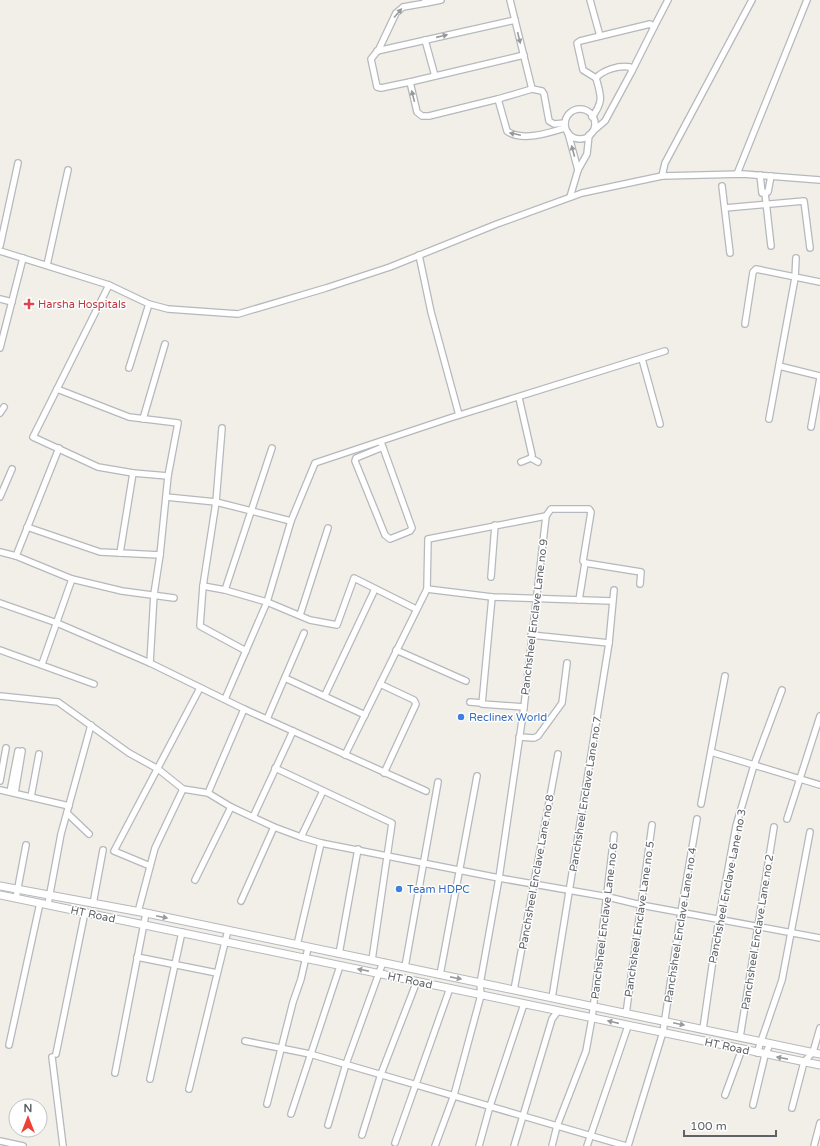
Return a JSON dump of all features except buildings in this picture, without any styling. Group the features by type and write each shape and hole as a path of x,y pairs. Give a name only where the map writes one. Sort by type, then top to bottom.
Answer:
{"street":[{"path":"441,0 425,2 399,10 371,59 377,87 381,88 410,82 524,55"},
{"path":"510,0 532,89"},
{"path":"591,0 600,36"},
{"path":"410,82 417,112 422,116 429,116 532,89 542,91 544,94 549,121 566,128 575,138 580,139 591,134 605,121 668,0"},
{"path":"662,176 665,163 752,0"},
{"path":"737,174 807,0"},
{"path":"376,51 515,20"},
{"path":"592,117 598,110 602,99 596,78 583,70 577,46 580,41 648,24 654,27"},
{"path":"425,40 435,76"},
{"path":"596,78 608,70 628,67 632,71"},
{"path":"498,98 507,131 510,134 537,135 566,128"},
{"path":"570,197 578,170 586,154 594,123 592,117 586,111 577,110 568,114 566,128 578,170"},
{"path":"0,246 18,163"},
{"path":"47,265 68,170"},
{"path":"0,251 109,285 149,304 168,309 238,314 326,288 419,255 582,193 662,176 737,174 820,180"},
{"path":"760,175 762,193 765,192"},
{"path":"765,192 768,192 771,176"},
{"path":"722,186 730,253"},
{"path":"765,192 771,246"},
{"path":"725,208 804,201 810,248"},
{"path":"419,255 431,312 459,415"},
{"path":"0,348 23,258"},
{"path":"768,419 795,278 796,258"},
{"path":"745,324 754,270 756,269 820,282"},
{"path":"109,285 33,437 98,467 133,473 168,476"},
{"path":"0,299 12,302"},
{"path":"129,368 149,304"},
{"path":"143,420 165,344"},
{"path":"382,445 412,528 410,531 390,539 385,535 355,461 356,458 382,445 459,415 519,398 665,351"},
{"path":"642,359 660,424"},
{"path":"779,366 820,377 811,427"},
{"path":"57,389 114,412 143,420 178,423 168,476 160,555 154,594 150,663"},
{"path":"519,398 531,458 538,462"},
{"path":"0,413 4,407"},
{"path":"222,428 216,502 203,586 200,626 246,651"},
{"path":"225,699 267,602 291,521 315,463 382,445"},
{"path":"16,556 59,448"},
{"path":"225,590 272,448"},
{"path":"521,462 531,458"},
{"path":"0,497 3,481 12,469"},
{"path":"120,553 133,473"},
{"path":"166,497 216,502 291,521"},
{"path":"345,755 427,589 428,539 546,516 551,509 589,509 591,512 583,561 585,563 579,600"},
{"name":"Panchsheel Enclave Lane no 9","path":"481,995 480,984 499,878 524,707 531,635 546,516"},
{"path":"491,577 495,525"},
{"path":"27,527 100,552 160,555"},
{"path":"300,615 328,528"},
{"path":"0,552 16,556 72,579 122,591 154,594 174,598"},
{"path":"585,563 641,572 640,584"},
{"path":"203,586 225,590 267,602 310,620 338,625 354,578 416,609"},
{"path":"42,664 72,579"},
{"path":"325,695 375,589"},
{"path":"427,589 492,597 612,601"},
{"name":"Panchsheel Enclave Lane no 7","path":"552,998 571,890 609,643 614,590"},
{"path":"482,703 492,597"},
{"path":"0,603 57,623 150,663 244,709 426,791"},
{"path":"267,719 304,633"},
{"path":"531,635 609,643"},
{"path":"0,650 94,684"},
{"path":"396,650 466,681"},
{"path":"519,737 534,738 538,736 562,703 567,663"},
{"path":"701,804 725,676"},
{"path":"285,678 325,695 365,715"},
{"path":"380,684 414,700 416,704 384,772"},
{"path":"150,866 114,851 200,688"},
{"name":"Panchsheel Enclave Lane no 3","path":"703,1029 719,918 736,826 754,765 782,690"},
{"path":"0,696 58,702 129,753 158,769 183,789 208,793 231,807 301,838 358,849 388,857 571,890 641,905 757,925 820,938"},
{"path":"470,702 524,707"},
{"path":"208,793 244,709"},
{"path":"787,819 820,716"},
{"path":"48,904 67,813 90,725"},
{"path":"253,817 293,731"},
{"path":"0,781 6,748"},
{"path":"12,793 20,751"},
{"path":"711,752 820,785"},
{"path":"31,797 39,754"},
{"name":"Panchsheel Enclave Lane no 8","path":"514,990 558,754"},
{"path":"275,768 392,823 372,960"},
{"path":"440,975 476,776"},
{"path":"405,967 438,782"},
{"path":"138,912 154,848 183,789"},
{"path":"0,790 69,806"},
{"path":"301,838 323,791"},
{"path":"196,880 231,807"},
{"path":"67,813 89,834"},
{"name":"Panchsheel Enclave Lane no 4","path":"627,1146 663,1032 697,819"},
{"name":"Panchsheel Enclave Lane no 5","path":"626,1014 652,825"},
{"path":"241,901 274,827"},
{"name":"Panchsheel Enclave Lane no 2","path":"740,1037 774,827"},
{"path":"758,1053 760,1042 782,980 810,832"},
{"name":"Panchsheel Enclave Lane no 6","path":"552,1146 557,1126 586,1051 592,1018 608,897 614,835"},
{"path":"297,945 321,843"},
{"path":"16,898 26,845"},
{"path":"339,954 358,849"},
{"path":"93,904 103,850"},
{"name":"HT Road","path":"0,886 146,913 816,1053"},
{"name":"HT Road","path":"0,894 628,1026 663,1032 765,1055 820,1065"},
{"path":"9,1045 40,903"},
{"path":"64,1146 54,1055 85,912"},
{"path":"115,1073 146,913"},
{"path":"189,1089 224,940 228,930"},
{"path":"150,1079 182,932"},
{"path":"267,1104 308,948"},
{"path":"137,957 217,973"},
{"path":"328,1125 346,1064 383,962"},
{"path":"291,1114 340,966"},
{"path":"362,1135 381,1074 417,981"},
{"path":"395,1143 417,1085 450,988"},
{"path":"435,1146 454,1095 481,995"},
{"path":"479,1146 490,1106 524,1004"},
{"path":"514,1146 552,1019 558,1011"},
{"path":"587,1146 628,1026"},
{"path":"792,1108 804,1062 816,1053 820,1028"},
{"path":"245,1041 310,1054 627,1146"},
{"path":"753,1105 765,1055 770,1044"},
{"path":"725,1095 742,1049"},
{"path":"814,1146 820,1123"},
{"path":"0,1141 23,1146"}],"place":[{"name":"Harsha Hospitals","path":"29,304"},
{"name":"Reclinex World","path":"461,717"},
{"name":"Team HDPC","path":"399,889"}]}
